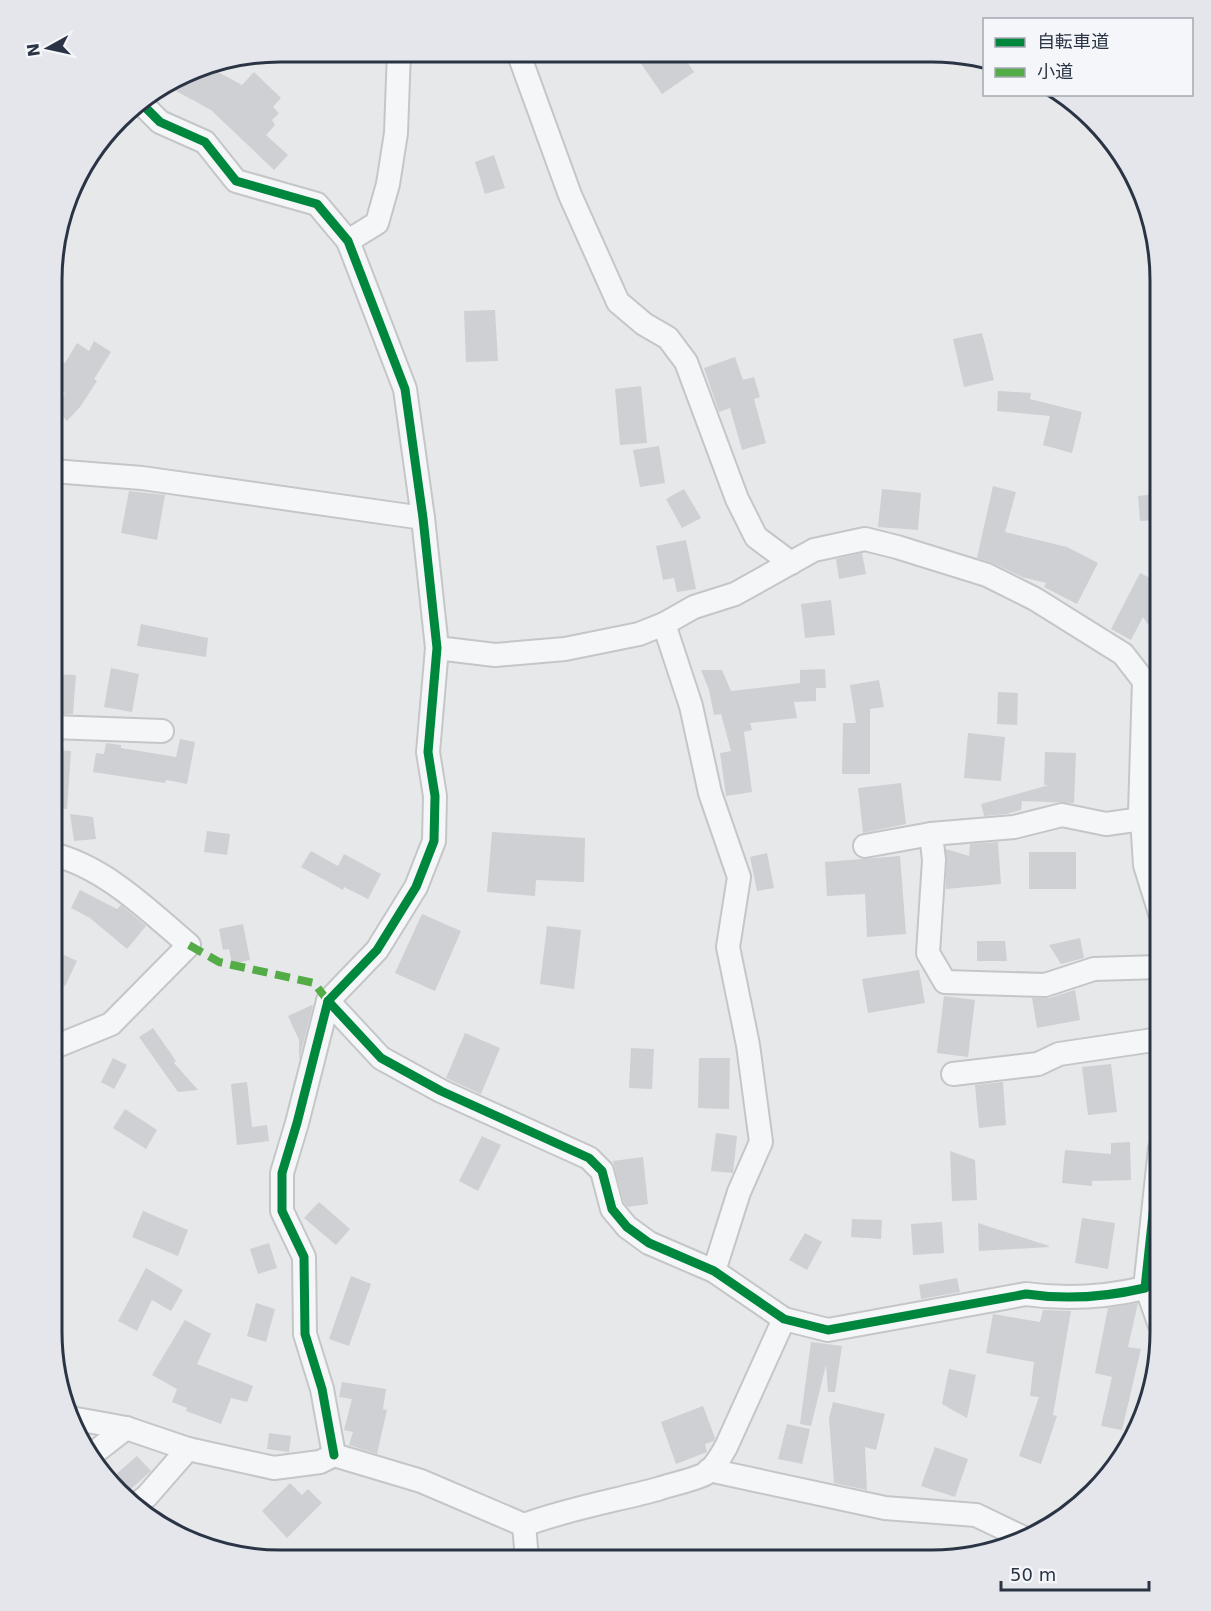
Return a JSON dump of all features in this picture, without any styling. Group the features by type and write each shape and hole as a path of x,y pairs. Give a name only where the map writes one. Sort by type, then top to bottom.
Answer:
{"street":[{"path":"348,241 377,223 388,184 396,133 399,62"},
{"path":"522,62 570,195 618,302 644,324 668,338 686,362 737,499 756,537 791,562"},
{"path":"145,107 160,122 205,142 236,181 317,204 348,241 405,389 423,518 437,648 428,752 435,796 434,841 416,887 377,950 328,1001 282,1173 282,1211 304,1257 305,1334 322,1389 333,1455"},
{"path":"62,472 142,478 423,518"},
{"path":"437,648 495,655 565,650 639,634 664,624 694,607 735,594 814,550 865,539 987,575 1035,599 1095,635 1123,654 1150,678"},
{"path":"664,624 691,705 710,793 739,877 728,947 748,1045 761,1142 739,1192 714,1270"},
{"path":"1150,702 1140,813 1145,865 1150,881"},
{"path":"62,728 162,731"},
{"path":"865,846 931,834 1014,827 1062,815 1106,824 1142,819"},
{"path":"931,834 934,860 928,953 945,982 1045,985 1094,969 1150,968"},
{"path":"62,857 71,859 126,891 189,945 111,1024 62,1044"},
{"path":"328,1001 381,1058 441,1091 589,1158 602,1171 612,1209 627,1227 649,1243 714,1270 784,1319 828,1330 1026,1294 1045,1297 1111,1296 1145,1288 1150,1238"},
{"path":"953,1074 1038,1064 1059,1053 1150,1040"},
{"path":"1145,1282 1150,1296"},
{"path":"80,1420 126,1428 188,1449 274,1468 320,1462 333,1455 422,1481 524,1525 554,1514 623,1499 705,1474 717,1463 726,1447 784,1319"},
{"path":"97,1451 126,1428"},
{"path":"142,1501 188,1449"},
{"path":"709,1470 885,1508 976,1515 1014,1533"},
{"path":"524,1525 526,1550"}],"building":[{"path":"640,62 687,62 694,72 662,94"},
{"path":"216,71 242,85 254,72 281,98 273,107 279,113 272,120 275,125 266,135 288,155 274,170 211,110 173,89"},
{"path":"494,155 505,188 485,194 475,162"},
{"path":"495,310 498,361 466,362 464,311"},
{"path":"982,333 994,380 964,387 953,339"},
{"path":"94,341 111,352 94,379 97,381 80,407 67,421 62,416 62,396 65,393 62,391 62,361 65,363 77,343 89,351"},
{"path":"735,357 743,380 754,377 760,397 754,399 766,443 742,450 730,408 719,412 704,368"},
{"path":"641,386 647,443 620,445 615,389"},
{"path":"998,391 1031,393 1030,399 1082,412 1072,453 1043,445 1050,416 997,411"},
{"path":"659,446 665,483 640,487 633,450"},
{"path":"993,486 1016,492 1005,532 1067,547 1098,563 1077,604 1044,587 1046,583 1022,577 977,558"},
{"path":"684,489 701,518 682,528 666,499"},
{"path":"882,489 921,493 918,530 878,527"},
{"path":"129,491 165,495 157,540 121,533"},
{"path":"1150,495 1150,520 1140,521 1138,496"},
{"path":"686,540 696,589 677,592 674,578 663,580 656,546"},
{"path":"862,553 866,574 839,579 836,559"},
{"path":"1140,573 1150,578 1150,627 1143,617 1131,640 1111,629"},
{"path":"831,600 835,635 805,638 801,604"},
{"path":"141,624 208,638 206,657 137,646"},
{"path":"111,668 139,674 132,712 104,707"},
{"path":"825,669 826,688 816,688 816,701 794,702 797,718 750,723 752,730 744,732 752,792 726,796 720,753 731,751 721,714 714,715 709,690 701,670 722,670 731,691 800,683 800,670"},
{"path":"62,674 76,675 73,714 62,714"},
{"path":"879,680 884,707 870,709 870,774 842,774 843,723 856,723 850,685"},
{"path":"998,692 1018,693 1017,725 997,724"},
{"path":"968,733 1005,737 1001,781 964,778"},
{"path":"180,739 195,742 187,784 93,772 96,753 104,754 106,743 121,745 121,748 176,757"},
{"path":"62,750 71,751 67,809 62,809"},
{"path":"1045,752 1076,753 1074,803 1022,801 1021,810 984,816 981,804 1049,785 1044,785"},
{"path":"901,783 906,824 863,833 858,788"},
{"path":"70,814 93,817 96,839 74,841"},
{"path":"207,831 230,834 227,855 204,852"},
{"path":"492,832 585,838 584,882 536,880 535,896 487,892"},
{"path":"998,842 1001,884 946,889 946,849 969,856 970,844"},
{"path":"311,851 338,866 344,854 381,874 368,899 344,887 343,890 301,867"},
{"path":"1029,852 1076,852 1076,889 1029,889"},
{"path":"767,853 774,888 757,891 750,857"},
{"path":"900,856 906,934 867,937 865,894 827,896 825,862"},
{"path":"80,890 117,909 121,905 146,926 127,949 90,918 71,908"},
{"path":"422,914 461,931 435,991 395,973"},
{"path":"243,924 250,960 232,964 229,949 223,950 219,929"},
{"path":"547,926 581,930 574,989 540,984"},
{"path":"1080,938 1084,958 1061,964 1049,945"},
{"path":"977,941 1005,941 1007,961 977,961"},
{"path":"62,954 77,961 65,986 62,985"},
{"path":"919,970 925,1003 868,1013 862,979"},
{"path":"1075,990 1080,1020 1037,1028 1032,998 1049,998"},
{"path":"944,996 975,1000 968,1057 937,1053"},
{"path":"312,1005 299,1060 299,1040 288,1016"},
{"path":"153,1028 176,1061 174,1063 198,1090 178,1092 139,1037"},
{"path":"465,1033 500,1048 481,1094 446,1078"},
{"path":"631,1048 654,1049 652,1089 629,1088"},
{"path":"113,1058 127,1065 114,1089 101,1082"},
{"path":"699,1058 730,1058 729,1109 698,1108"},
{"path":"1111,1064 1117,1112 1088,1115 1082,1067"},
{"path":"247,1082 252,1127 267,1125 269,1141 237,1145 231,1084"},
{"path":"1003,1082 1006,1125 979,1128 975,1085"},
{"path":"125,1109 157,1130 146,1149 113,1128"},
{"path":"716,1133 737,1136 733,1173 711,1171"},
{"path":"482,1136 501,1145 478,1191 459,1181"},
{"path":"1130,1142 1131,1180 1092,1181 1092,1186 1062,1183 1065,1150 1111,1154 1111,1143"},
{"path":"950,1151 975,1160 977,1200 952,1201"},
{"path":"643,1157 648,1204 628,1207 624,1203 613,1161"},
{"path":"319,1202 350,1229 336,1245 304,1218"},
{"path":"143,1211 188,1230 178,1256 132,1237"},
{"path":"1082,1218 1115,1223 1108,1269 1075,1263"},
{"path":"852,1219 882,1220 881,1239 851,1237"},
{"path":"942,1222 944,1253 913,1255 911,1224"},
{"path":"978,1223 1049,1246 1049,1247 979,1251"},
{"path":"805,1233 822,1242 807,1270 789,1260"},
{"path":"269,1243 277,1268 258,1274 250,1249"},
{"path":"146,1268 183,1290 171,1311 152,1300 137,1331 118,1321"},
{"path":"351,1276 371,1284 349,1346 329,1339"},
{"path":"957,1278 960,1292 921,1299 919,1285"},
{"path":"256,1303 275,1309 266,1342 247,1336"},
{"path":"1138,1303 1128,1347 1141,1349 1122,1430 1101,1426 1112,1377 1095,1373 1108,1308"},
{"path":"1043,1310 1071,1311 1053,1415 1057,1416 1041,1464 1019,1456 1039,1397 1030,1396 1034,1362 986,1353 993,1314 1040,1322"},
{"path":"185,1320 211,1334 197,1364 253,1386 247,1402 231,1398 221,1424 186,1411 187,1408 172,1402 177,1389 152,1375"},
{"path":"811,1342 842,1346 835,1392 828,1392 826,1365 811,1426 800,1424"},
{"path":"949,1369 976,1375 967,1418 942,1404"},
{"path":"342,1382 386,1389 383,1409 387,1410 377,1454 349,1445 353,1432 344,1430 352,1399 339,1397"},
{"path":"833,1402 885,1414 876,1450 865,1447 867,1490 834,1483 829,1418"},
{"path":"703,1406 715,1438 714,1441 705,1444 707,1452 676,1464 661,1422"},
{"path":"787,1424 810,1429 802,1464 778,1459"},
{"path":"269,1433 291,1436 289,1452 267,1449"},
{"path":"935,1447 968,1459 955,1497 921,1486"},
{"path":"137,1456 151,1471 130,1490 115,1475"},
{"path":"290,1483 302,1495 308,1489 322,1503 287,1538 262,1511"}],"marked path":[{"path":"189,945 219,962 314,983 328,1001"}],"cycle path":[{"path":"145,107 160,122 205,142 236,181 317,204 348,241 405,389 423,518 437,648 428,752 435,796 434,841 416,887 377,950 328,1001 282,1173 282,1211 304,1257 305,1334 322,1389 334,1455"},
{"path":"328,1001 381,1058 441,1091 589,1158 602,1171 612,1209 627,1227 649,1243 714,1271 784,1319 828,1330 1026,1294 1086,1297 1145,1288 1150,1242"}]}
